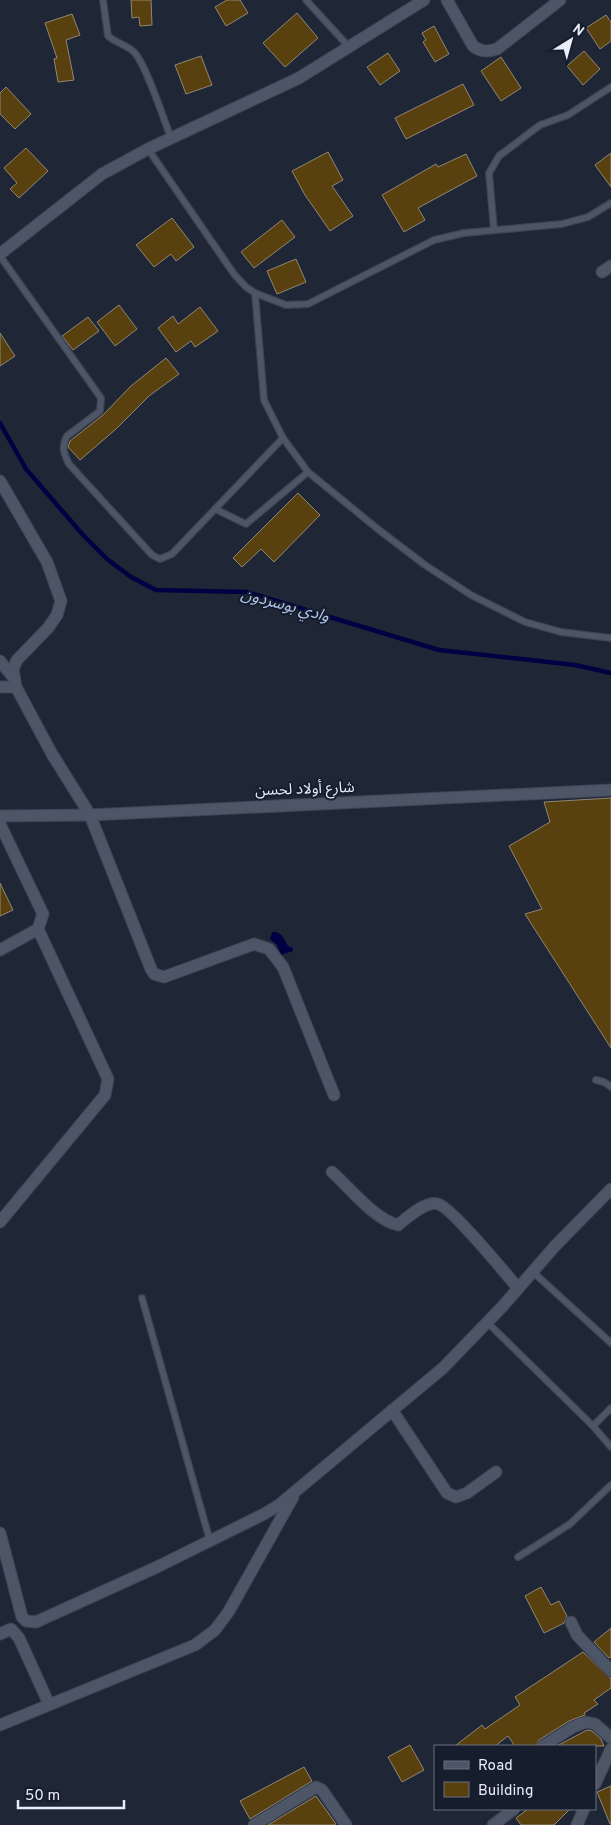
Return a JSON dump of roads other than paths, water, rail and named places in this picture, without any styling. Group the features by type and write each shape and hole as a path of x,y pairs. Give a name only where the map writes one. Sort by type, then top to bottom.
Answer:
{"street":[{"path":"0,255 102,174 148,149 299,78 424,0"},
{"path":"447,0 473,46 479,51 489,52 497,49 560,0"},
{"path":"0,481 47,562 61,601 58,615 17,660 14,682"},
{"path":"0,661 14,682 52,754 90,816 154,974 164,977 171,976 254,944 268,949 283,967 334,1096"},
{"path":"0,687 14,682"},
{"name":"شارع أولاد لحسن","path":"0,816 90,816 611,790"},
{"path":"0,824 43,914 38,929 0,950"},
{"path":"0,1222 105,1094 108,1079 38,929"},
{"path":"332,1172 380,1217 390,1223 398,1225 422,1208 431,1204 439,1204 452,1214 518,1288"},
{"path":"0,1533 19,1609 22,1617 32,1623 210,1542 264,1514 296,1491 443,1368 611,1189"},
{"path":"392,1410 447,1493 456,1497 467,1493 496,1472"},
{"path":"0,1725 196,1645 215,1630 229,1611 296,1491"},
{"path":"571,1622 577,1635 611,1672"},
{"path":"0,1634 11,1629 19,1638 49,1704"},
{"path":"545,1745 573,1727 586,1722 595,1724 611,1738"},
{"path":"596,1760 609,1752"},
{"path":"596,1782 609,1752"},
{"path":"254,1825 316,1787 322,1790 346,1825"},
{"path":"493,1825 513,1810"},
{"path":"578,1825 584,1810"}],"lane":[{"path":"103,0 108,36 134,53 142,65 171,138"},
{"path":"306,0 349,47"},
{"path":"494,230 490,173 499,156 540,125 568,114 611,87"},
{"path":"148,149 234,274 255,293 286,304 308,304 434,240 464,233 579,221 611,203"},
{"path":"0,255 101,398 100,411 67,436 64,442 63,451 69,464 152,555 160,559 172,554 283,438"},
{"path":"255,293 264,400 283,438 308,472 394,542 471,594 524,622 561,632 611,638"},
{"path":"215,509 246,524 308,472"},
{"path":"596,1080 604,1082 611,1088"},
{"path":"533,1272 611,1343"},
{"path":"142,1298 210,1542"},
{"path":"487,1322 593,1426 611,1447"},
{"path":"593,1426 611,1408"},
{"path":"518,1556 570,1524 611,1485"}],"waterway":[{"name":"وادي بوسردون","path":"0,423 26,469 84,536 107,559 131,577 156,590 247,592 439,650 575,665 611,673"}]}
